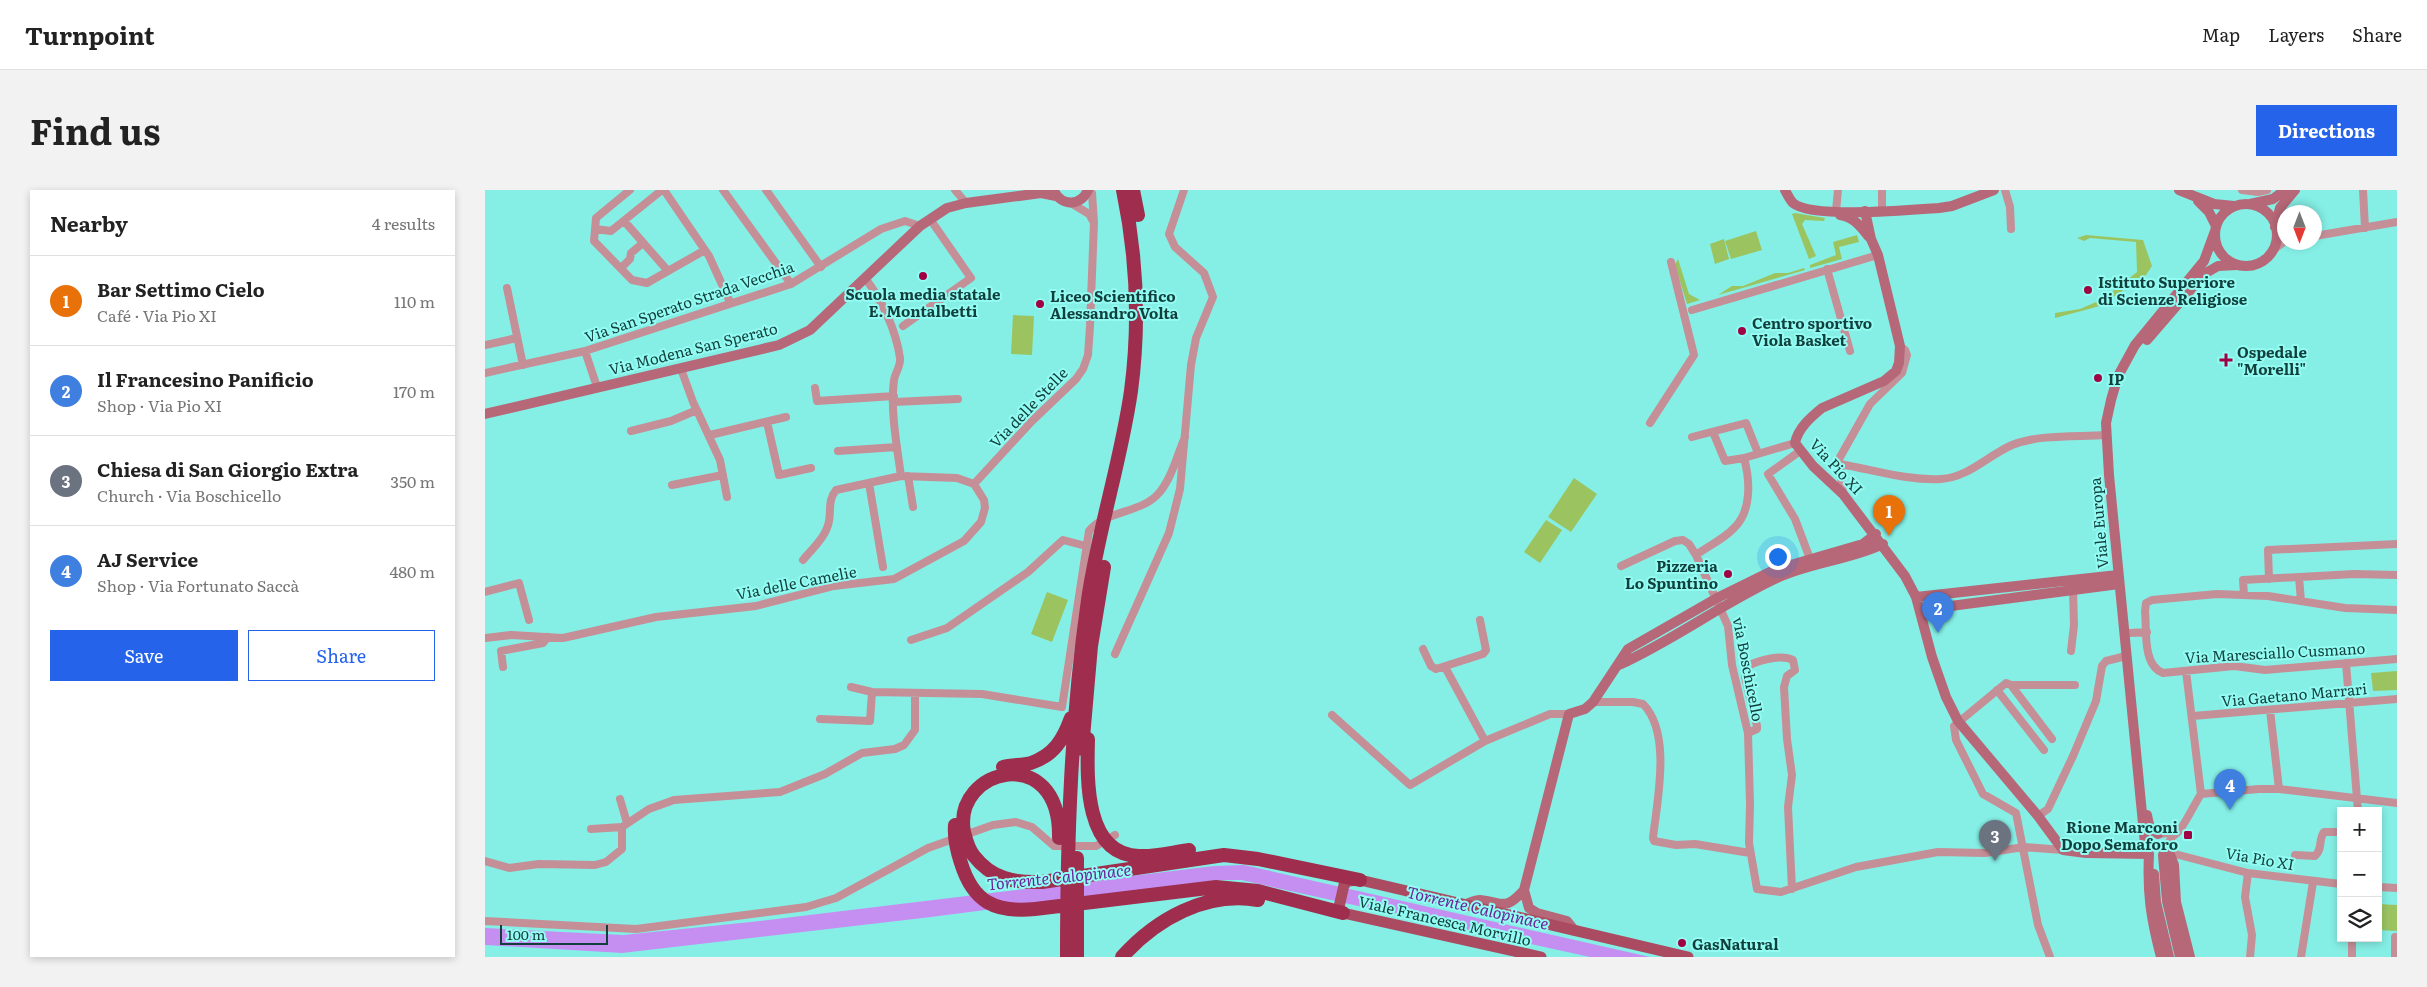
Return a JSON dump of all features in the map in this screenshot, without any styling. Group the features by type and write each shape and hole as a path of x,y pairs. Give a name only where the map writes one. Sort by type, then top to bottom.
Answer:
{"highway":[{"path":"1067,957 1069,839 1088,598 1131,392 1137,335 1137,276 1132,233 1123,190"},
{"path":"1133,190 1142,235 1145,274 1145,337 1140,391 1095,616 1080,706 1094,822 1118,849 1139,856 1217,847 1242,847 1339,871 1360,880"},
{"path":"1080,706 1054,751 981,785 969,802 963,826 971,853 978,862 991,872 1003,879 1021,882 1042,882 1224,855 1258,859 1360,880"},
{"path":"1077,957 1069,839 1060,821 1052,796 1034,778 1010,770 985,774 971,784 960,800 955,828 959,857 964,874 974,891 990,904 1005,909 1035,909 1216,888 1258,891 1341,909"},
{"path":"1122,957 1133,944 1155,926 1174,915 1205,903 1241,898 1341,909"}],"main road":[{"path":"1341,909 1344,885 1349,881 1360,880 1688,957"},
{"name":"Viale Francesca Morvillo","path":"1341,909 1536,956"}],"street":[{"path":"630,190 596,218 594,242 632,280 647,283 705,250"},
{"path":"595,229 611,231 625,222 663,190 705,250 730,302"},
{"path":"723,190 791,284"},
{"path":"766,190 821,267"},
{"path":"955,190 966,203"},
{"path":"1071,203 1082,199 1088,190"},
{"name":"Via delle Stelle","path":"974,484 1032,421 1077,379 1083,369 1087,355 1090,326 1094,222 1092,193 1088,190"},
{"path":"1115,654 1169,534 1180,489 1191,365 1196,338 1213,297 1204,272 1175,247 1169,234 1184,190"},
{"path":"1785,190 1793,203 1807,209 1848,216 1871,239"},
{"path":"1831,212 1838,190"},
{"path":"1882,190 1882,211"},
{"path":"1831,212 1865,212 1952,206 1994,190"},
{"path":"2005,190 2010,206 2011,229"},
{"path":"2179,190 2214,204 2235,206 2273,199 2285,190"},
{"path":"2242,190 2259,192 2267,190"},
{"path":"2282,205 2295,190"},
{"path":"2363,190 2365,228"},
{"name":"Via Modena San Sperato","path":"485,414 779,346 810,330 920,226 947,208 966,203 1043,191 1055,193 1066,202 1071,203"},
{"path":"2194,197 2209,212 2215,229 2215,240 2222,256 2237,265 2247,266 2257,264 2277,247"},
{"path":"1071,203 1089,214 1094,222"},
{"path":"2249,204 2265,211 2277,227"},
{"path":"2215,229 2220,217 2235,206"},
{"name":"Via Pio XI","path":"1865,212 1871,239 1878,255 1900,346 1899,363 1896,371 1884,381 1822,408 1801,430 1797,447 1843,494 1876,534 1905,576 1916,597 1932,657 1946,697 1958,721 2038,816 2063,850"},
{"path":"903,326 971,278 930,219"},
{"name":"Via San Sperato Strada Vecchia","path":"485,373 585,351 730,302 791,284 881,229 905,221 920,226"},
{"path":"625,222 668,271"},
{"path":"2322,235 2397,222"},
{"name":"Viale Europa","path":"2145,844 2106,435 2111,400 2128,356 2204,261 2215,229"},
{"path":"2273,250 2277,236"},
{"path":"621,268 630,259 631,253 643,243"},
{"path":"1692,310 1878,255"},
{"path":"1651,423 1694,355 1671,262"},
{"name":"Viale Europa","path":"2159,834 2150,830 2147,819 2113,434 2119,396 2129,369 2140,349 2199,280 2213,268 2237,265"},
{"path":"1827,269 1850,351"},
{"path":"865,278 883,307 895,336 900,360 894,380 897,447 913,507"},
{"path":"507,288 523,365"},
{"path":"485,345 517,338"},
{"path":"1843,494 1839,459 1870,404 1902,374 1907,355 1900,346"},
{"path":"585,351 597,387"},
{"path":"681,369 720,460 727,497"},
{"path":"815,388 817,401 958,399"},
{"path":"631,431 671,421 697,410"},
{"path":"710,435 786,417"},
{"path":"767,422 779,476 811,468"},
{"path":"1692,437 1745,423 1758,453"},
{"path":"1713,432 1725,461 1744,458 1758,453 1797,447"},
{"path":"1839,464 1915,477 1941,479 1969,472 2012,445 2026,441 2106,435"},
{"path":"851,687 872,692 982,694 1062,707 1089,531 1095,523 1131,510 1159,494 1185,437"},
{"path":"838,451 897,447"},
{"path":"1797,447 1767,473 1795,519 1811,562"},
{"path":"1696,555 1733,530 1745,512 1749,477 1744,458"},
{"path":"672,484 723,475"},
{"path":"803,560 820,541 828,527 831,496 836,490 904,476 957,478 974,484"},
{"path":"869,483 883,567"},
{"name":"Via delle Camelie","path":"485,638 511,635 563,638 656,617 756,606 834,586 894,580 964,541 981,522 985,508 984,500 974,484"},
{"path":"1619,665 1778,578 1811,562 1863,544 1876,534"},
{"path":"911,640 947,628 1027,572 1063,540 1086,546"},
{"name":"via Boschicello","path":"1621,566 1679,540 1689,544 1722,609 1728,626 1732,665 1748,733 1750,853"},
{"path":"1332,715 1410,785 1485,741 1551,714 1569,714 1585,709 1593,702 1629,649 1717,598 1774,570 1868,552 1883,544"},
{"path":"2269,579 2268,550 2397,544"},
{"path":"2244,595 2243,580 2354,574 2397,575"},
{"path":"2299,577 2301,601"},
{"path":"1920,610 2073,589 2119,580"},
{"path":"1916,597 2119,580"},
{"path":"485,592 519,583 529,620"},
{"path":"2071,651 2074,625 2073,589"},
{"path":"2130,633 2147,632 2145,611 2146,603 2151,600 2217,594 2301,601 2345,608 2397,610"},
{"path":"1423,649 1431,666 1436,669 1483,654 1486,650 1480,620"},
{"name":"Via Maresciallo Cusmano","path":"2147,632 2150,661 2155,670 2163,673 2234,666 2265,670 2397,659"},
{"path":"503,668 501,651 543,643 548,637"},
{"path":"2038,816 2048,809 2073,756 2096,701 2102,666 2106,661 2126,656"},
{"path":"1748,733 1754,732 1757,726 1745,677 1749,666 1755,662 1788,657 1793,660 1795,670 1787,676 1785,687 1787,739 1792,776 1788,807 1792,888"},
{"path":"2346,663 2358,807"},
{"path":"1445,667 1485,741"},
{"path":"2186,671 2193,716 2201,794 2189,812 2183,828 2171,838 2168,851 2174,865 2176,902 2189,957"},
{"path":"2050,957 2038,925 2016,813 1983,794 1956,740 1954,726 2006,683 2011,685 2075,685"},
{"path":"2011,685 2052,739"},
{"path":"1997,690 2044,750"},
{"path":"820,719 870,721 872,692"},
{"path":"591,829 625,825 649,809 674,800 780,792 825,774 862,753 895,749 903,745 915,730 915,693"},
{"name":"Via Gaetano Marrari","path":"2193,716 2397,699"},
{"path":"1593,702 1633,702 1643,704 1652,718 1660,748 1661,777 1654,841 1695,844 1750,853 1757,889 1781,892 1856,867 1938,852 1985,853 2024,847 2086,853 2150,855 2168,851"},
{"path":"2270,710 2279,790"},
{"path":"1569,714 1524,890 1529,908 1537,913 1567,921 1575,931"},
{"path":"2201,794 2259,789 2397,803"},
{"path":"485,861 509,868 539,864 595,865 606,862 622,849 625,825 620,799"},
{"path":"485,921 636,929 684,924 805,907 836,898 928,848 993,825 1016,822 1032,828 1054,846 1096,846 1108,836"},
{"path":"2133,854 2145,844 2148,837 2177,832"},
{"path":"2295,856 2315,856 2320,851 2321,836 2324,832 2337,832"},
{"path":"2159,834 2166,838 2168,851 2167,901 2180,957"},
{"path":"2145,844 2150,855 2158,911 2169,957"},
{"name":"Via Pio XI","path":"2168,851 2248,873 2337,884"},
{"path":"2150,855 2148,894 2151,920 2161,957"},
{"path":"2248,873 2245,897 2252,935 2250,957"},
{"path":"2301,957 2313,882"},
{"path":"2382,887 2397,888"},
{"path":"1462,905 1479,900 1498,905 1510,902 1524,890"},
{"path":"2395,937 2395,957"},
{"path":"2352,942 2352,957"}],"green space":[{"path":"1792,214 1825,218 1824,221 1805,220 1802,224 1816,256 1809,259"},
{"path":"1756,231 1762,250 1731,259 1725,241"},
{"path":"1857,235 1859,242 1839,247 1842,259 1810,268 1810,265 1836,255 1833,242"},
{"path":"2086,235 2143,240 2152,266 2146,275 2100,306 2055,318 2055,313 2080,309 2103,299 2137,272 2136,242 2090,238 2084,241 2077,238"},
{"path":"1724,239 1729,259 1715,264 1710,244"},
{"path":"1678,259 1689,294 1700,300 1687,304 1675,265"},
{"path":"1804,268 1805,270 1718,295 1732,286 1743,286 1775,273 1788,273"},
{"path":"1013,315 1034,316 1032,355 1011,354"},
{"path":"1574,478 1597,494 1571,532 1548,517"},
{"path":"1546,520 1562,530 1540,563 1524,552"},
{"path":"1047,592 1068,600 1052,642 1031,634"},
{"path":"2397,671 2397,690 2373,691 2371,673"},
{"path":"2382,904 2397,905 2397,931 2382,930"}],"shaded area":[{"path":"1244,865 1650,957 1590,957 1241,880 1217,880 931,917 622,953 485,945 485,928 623,935 751,922 1214,866"}],"place":[{"name":"Scuola media statale E. Montalbetti","path":"923,276"},
{"name":"Istituto Superiore di Scienze Religiose","path":"2088,290"},
{"name":"Liceo Scientifico Alessandro Volta","path":"1040,304"},
{"name":"Centro sportivo Viola Basket","path":"1742,331"},
{"name":"Ospedale \"Morelli\"","path":"2226,360"},
{"name":"IP","path":"2098,378"},
{"name":"Bar Settimo Cielo","path":"1889,536"},
{"name":"Pizzeria Lo Spuntino","path":"1728,574"},
{"name":"Il Francesino Panificio","path":"1938,633"},
{"name":"AJ Service","path":"2230,810"},
{"name":"Rione Marconi Dopo Semaforo","path":"2188,835"},
{"name":"Chiesa di San Giorgio Extra","path":"1995,861"},
{"name":"GasNatural","path":"1682,943"}],"water label":[{"name":"Torrente Calopinace","path":"1059,876"},
{"name":"Torrente Calopinace","path":"1478,907"}]}
